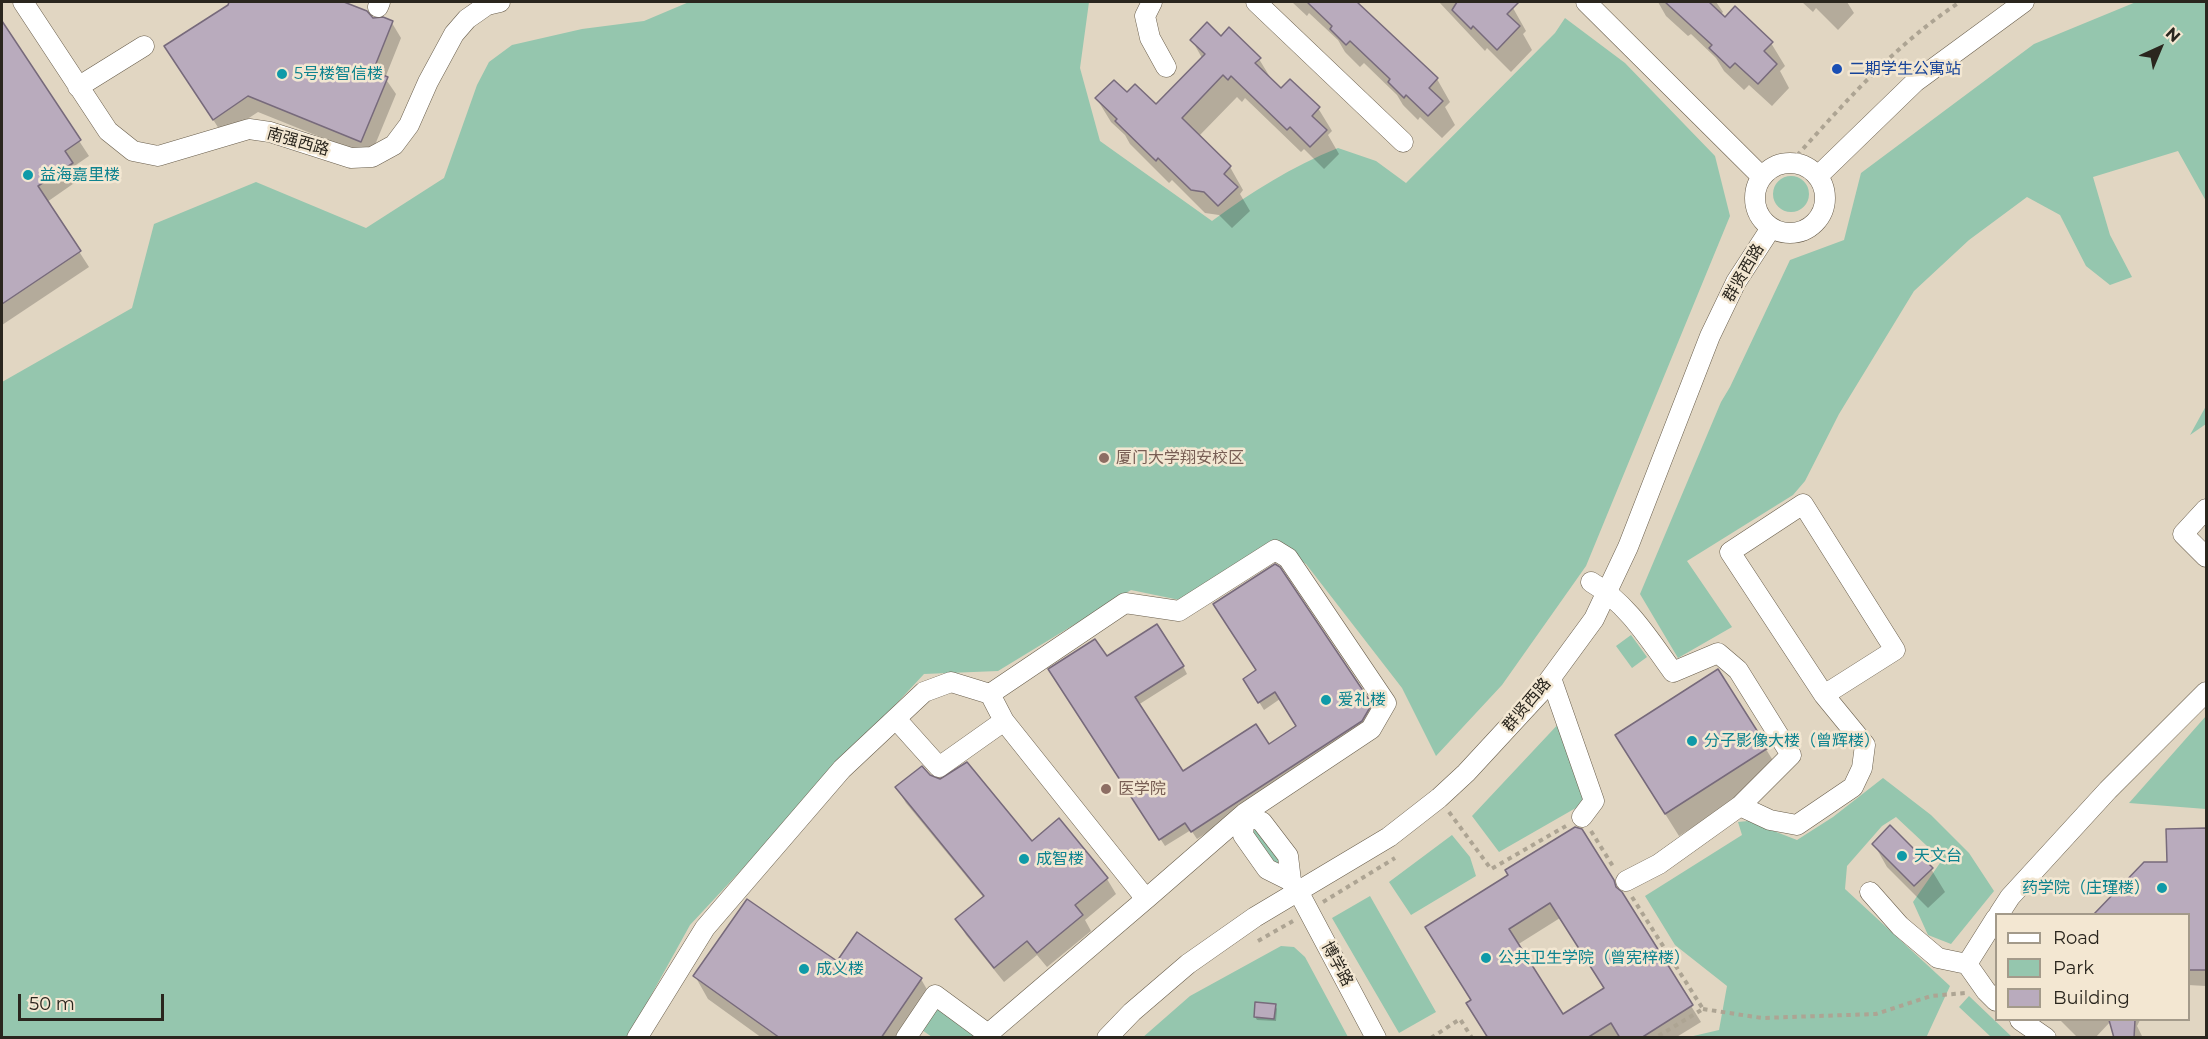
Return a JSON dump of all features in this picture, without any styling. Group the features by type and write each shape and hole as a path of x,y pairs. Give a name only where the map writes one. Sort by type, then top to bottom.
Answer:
{"street":[{"name":"南强西路","path":"23,2 108,131 133,151 158,156 249,129 270,132 351,158 372,157 394,145 409,125 428,82 454,34 467,19 487,5 500,2"},
{"path":"1152,2 1145,16 1150,38 1166,67"},
{"path":"1256,2 1403,142"},
{"path":"1586,2 1761,176"},
{"path":"1818,176 1915,82 2024,2"},
{"path":"78,87 144,46"},
{"path":"1791,162 1806,166 1818,176 1825,196 1824,207 1819,217 1802,231 1781,232 1771,228 1756,210 1754,198 1761,176 1779,164 1791,162"},
{"name":"群贤西路","path":"1107,1038 1132,1012 1188,964 1295,886 1448,805 1466,773 1539,694 1594,618 1599,587 1628,548 1710,336 1736,282 1771,228"},
{"path":"1740,806 1770,820 1797,825 1853,787 1862,768 1865,746 1824,695 1730,552 1803,504 1895,651 1824,695"},
{"path":"2206,509 2183,534 2206,557"},
{"path":"906,1038 935,995 987,1036 1245,813 1371,729 1386,703 1288,558 1275,550 1179,611 1125,603 990,694"},
{"path":"1599,587 1634,619 1673,672 1718,653 1738,670 1791,755 1740,806 1659,864 1624,882"},
{"path":"1551,678 1594,801 1582,817"},
{"path":"637,1038 705,928 842,769 924,693 951,682 990,694 1004,721 1146,899"},
{"path":"2000,913 2010,897 2108,790 2206,692"},
{"path":"896,719 939,767 1004,721"},
{"path":"1245,813 1243,835 1268,869 1295,886"},
{"name":"博学路","path":"1295,886 1376,1038"},
{"path":"1870,892 1900,926 1938,958 1967,964 1991,996"},
{"path":"1967,964 1995,921"},
{"path":"2021,1021 2046,1038"}],"path":[{"path":"1791,162 1876,69 1960,2"},
{"path":"1747,229 1756,210"},
{"path":"1448,805 1491,869 1582,817 1703,1009"},
{"path":"1442,819 1448,805"},
{"path":"1256,942 1371,874 1400,854"},
{"path":"1655,1038 1703,1009 1762,1018 1876,1014 1931,996 1991,996"},
{"path":"1431,1038 1460,1018 1472,1038"}],"shaded area":[{"name":"厦门大学翔安校区","path":"2,2 2206,2 2206,1037 2,1038"}],"green space":[{"path":"689,2 1089,2 1080,68 1100,141 1212,221 1273,180 1338,148 1376,161 1406,183 1555,33 1565,18 1625,63 1715,156 1730,216 1586,566 1502,685 1436,756 1402,688 1306,564 1287,551 1194,603 1131,590 998,671 924,674 690,925 628,1037 2,1037 2,382 132,308 154,224 256,182 366,228 444,178 477,85 489,62 512,45 582,29 644,21"},
{"path":"2136,2 2206,2 2206,201 2178,151 2093,177 2110,235 2132,277 2110,285 2086,266 2060,215 2027,197 1969,240 1914,291 1839,414 1805,481 1793,495 1687,561 1732,627 1678,658 1640,594 1721,402 1790,260 1844,240 1861,173 2034,44"},
{"path":"1791,176 1804,181 1809,194 1804,207 1791,212 1778,207 1773,194 1778,181"},
{"path":"2206,406 2206,424 2190,435"},
{"path":"1631,635 1647,657 1632,668 1616,646"},
{"path":"2206,716 2206,809 2129,803"},
{"path":"1563,719 1588,801 1499,852 1472,816"},
{"path":"1883,778 1931,815 1969,853 1994,891 1951,944 1928,935 1913,902 1942,860 1896,817 1882,826 1847,866 1845,889 1950,986 1926,1038 1689,1037 1719,1030 1727,986 1675,945 1645,896 1742,835 1738,822 1748,821 1797,840 1833,817"},
{"path":"1257,827 1284,860 1276,866 1249,833"},
{"path":"1452,835 1470,857 1476,876 1411,915 1389,882"},
{"path":"1370,896 1436,1012 1399,1033 1332,918"},
{"path":"1281,946 1294,947 1305,957 1348,1037 1142,1038 1190,996"},
{"path":"1969,996 2012,1037 1991,1037 1959,1007"},
{"path":"935,1006 974,1034 972,1037 932,1037 919,1028"}],"building":[{"name":"5号楼智信楼","path":"229,2 344,2 367,11 373,18 383,17 393,21 373,71 388,77 361,142 248,96 213,120 164,46 228,5"},
{"path":"1307,2 1357,2 1438,78 1429,88 1443,101 1428,116 1406,95 1404,98 1388,82 1390,79 1350,41 1346,45 1330,29 1332,26"},
{"path":"1457,2 1519,2 1507,14 1520,26 1497,50 1473,26 1471,29 1452,10"},
{"path":"1665,2 1709,2 1725,17 1735,6 1773,42 1764,51 1777,64 1758,84 1735,63 1730,68 1709,48 1712,45"},
{"name":"益海嘉里楼","path":"2,21 81,140 65,151 73,163 38,186 81,251 2,304"},
{"path":"1207,22 1221,36 1229,27 1261,58 1255,63 1281,88 1290,79 1320,107 1312,116 1327,130 1310,147 1290,127 1287,130 1231,76 1228,80 1223,75 1182,118 1231,166 1224,174 1238,187 1218,206 1204,192 1191,190 1158,158 1156,161 1095,98 1114,80 1127,92 1135,84 1156,104 1205,54 1190,40"},
{"name":"爱礼楼","path":"1275,564 1280,567 1372,704 1362,721 1191,832 1185,823 1159,840 1048,669 1095,639 1107,656 1157,624 1184,666 1135,697 1183,771 1256,724 1269,744 1296,726 1275,692 1258,703 1243,679 1256,670 1213,604"},
{"name":"分子影像大楼（曾辉楼）","path":"1718,669 1768,748 1665,814 1615,735"},
{"name":"成智楼","path":"967,762 1032,841 1059,818 1108,878 1075,905 1083,915 1037,953 1027,941 994,968 955,919 984,896 895,787 922,766 930,775 940,779"},
{"name":"天文台","path":"1890,825 1933,868 1914,886 1872,844"},
{"name":"公共卫生学院（曾宪梓楼）","path":"1575,827 1582,829 1614,880 1616,887 1622,892 1693,1005 1641,1038 1620,1038 1611,1023 1587,1038 1488,1038 1466,1003 1471,1000 1425,927 1508,875 1505,870","holes":["1550,903 1604,988 1563,1014 1509,929"]},
{"name":"药学院（庄瑾楼）","path":"2206,828 2206,970 2190,970 2190,913 2095,913 2144,862 2167,862 2166,829"},
{"name":"成义楼","path":"747,899 837,961 857,932 922,978 881,1038 780,1038 693,976"},
{"path":"1255,1002 1276,1004 1274,1019 1254,1017"},
{"path":"2109,1021 2135,1021 2134,1038 2114,1038"}],"place":[{"name":"二期学生公寓站","path":"1837,69"},
{"name":"5号楼智信楼","path":"282,74"},
{"name":"益海嘉里楼","path":"28,175"},
{"name":"厦门大学翔安校区","path":"1104,458"},
{"name":"爱礼楼","path":"1326,700"},
{"name":"分子影像大楼（曾辉楼）","path":"1692,741"},
{"name":"医学院","path":"1106,789"},
{"name":"天文台","path":"1902,856"},
{"name":"成智楼","path":"1024,859"},
{"name":"药学院（庄瑾楼）","path":"2162,888"},
{"name":"公共卫生学院（曾宪梓楼）","path":"1486,958"},
{"name":"成义楼","path":"804,969"}]}
